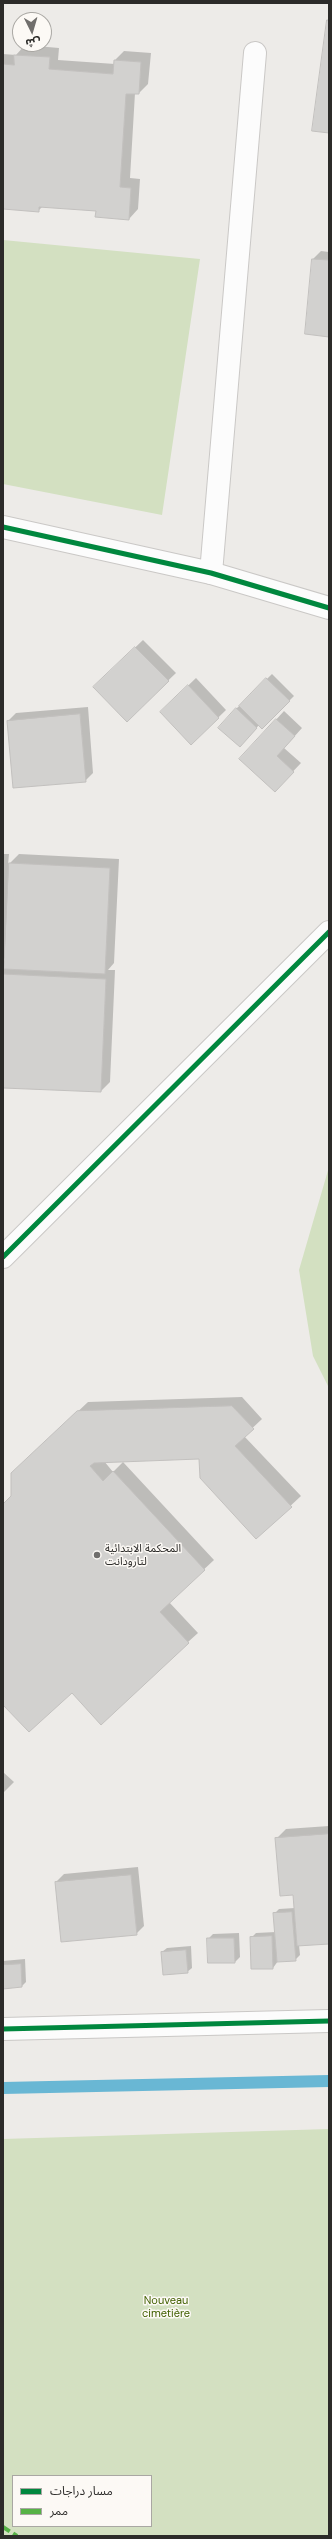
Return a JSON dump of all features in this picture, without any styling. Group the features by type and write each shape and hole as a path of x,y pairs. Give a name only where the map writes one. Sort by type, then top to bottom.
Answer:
{"street":[{"path":"211,573 255,53"},
{"path":"3,527 211,573 329,608"},
{"path":"3,1257 329,932"},
{"path":"3,2029 329,2021"}],"green space":[{"path":"3,240 200,259 162,515 3,484"},
{"path":"329,1167 329,1388 313,1356 299,1270"},
{"name":"Nouveau cimetière","path":"329,2129 329,2536 3,2536 3,2139"}],"building":[{"path":"327,20 329,20 329,133 312,131"},
{"path":"14,55 50,57 49,69 113,74 114,60 141,62 139,94 126,94 120,187 131,188 129,220 95,217 96,211 39,207 39,212 3,209 3,64 14,65"},
{"path":"312,259 329,260 329,337 305,334"},
{"path":"135,647 169,681 127,722 93,687"},
{"path":"266,678 290,701 262,729 239,706"},
{"path":"188,685 219,718 191,745 160,712"},
{"path":"236,708 257,728 240,747 218,728"},
{"path":"80,714 86,782 13,788 7,721"},
{"path":"276,719 295,736 277,756 294,772 275,792 239,759"},
{"path":"9,863 110,868 105,974 4,969"},
{"path":"3,974 106,979 101,1092 3,1088"},
{"name":"المحكمة الابتدائية لتارودانت","path":"232,1406 254,1429 235,1446 292,1507 256,1539 200,1478 199,1459 94,1463 90,1466 103,1481 113,1471 205,1570 160,1612 189,1643 101,1725 72,1693 29,1732 3,1705 3,1504 11,1496 11,1473 77,1411"},
{"path":"329,1834 329,1944 297,1946 293,1895 280,1896 275,1838"},
{"path":"131,1875 137,1935 61,1942 55,1882"},
{"path":"292,1912 296,1961 277,1962 273,1913"},
{"path":"272,1936 273,1969 251,1969 250,1937"},
{"path":"207,1938 234,1938 235,1963 208,1963"},
{"path":"186,1950 188,1973 163,1975 161,1952"},
{"path":"21,1964 22,1987 3,1989 3,1965"}],"waterway":[{"path":"3,2088 329,2081"}],"marked path":[{"path":"3,2527 17,2536"}],"cycle path":[{"path":"3,527 211,573 329,608"},
{"path":"3,1257 329,932"},
{"path":"3,2029 329,2021"}],"place":[{"name":"المحكمة الابتدائية لتارودانت","path":"97,1555"}]}
